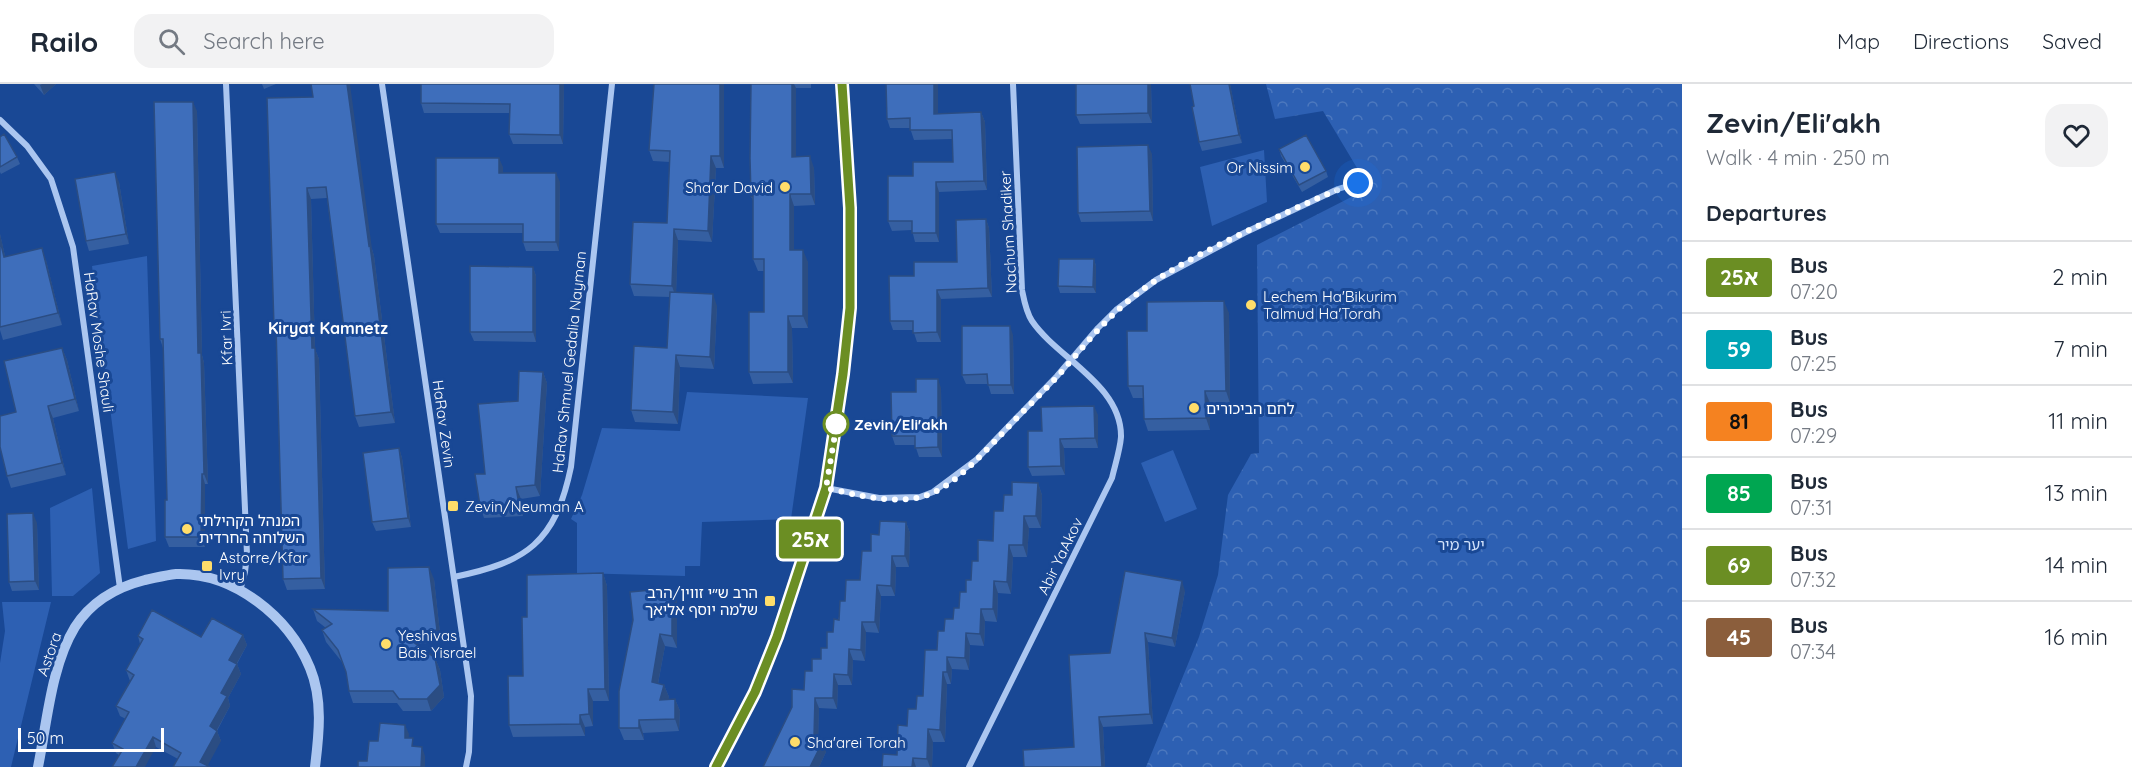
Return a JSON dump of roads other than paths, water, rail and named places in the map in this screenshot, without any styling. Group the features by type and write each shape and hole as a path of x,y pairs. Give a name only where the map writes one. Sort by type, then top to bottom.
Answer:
{"street":[{"name":"Kfar Ivri","path":"226,84 246,554 245,572 240,591"},
{"name":"HaRav Zevin","path":"382,84 471,696 470,752 466,767"},
{"name":"HaRav Shmuel Gedalia Nayman","path":"454,577 508,563 525,551 543,536 556,517 565,495 571,467 612,84"},
{"path":"716,767 755,692 777,637 826,488 842,384 850,308 850,208 842,84"},
{"name":"Nachum Shadiker","path":"1013,84 1022,290 1030,319 1042,334 1071,360"},
{"name":"HaRav Moshe Shauli","path":"0,120 27,146 51,179 73,247 120,588"},
{"path":"826,488 879,498 920,497 933,492 950,482 976,460 1116,310 1156,280 1244,233 1338,189 1358,183"},
{"name":"Abir YaAkov","path":"969,767 1112,478 1118,457 1119,420 1109,400 1095,382 1071,360"},
{"name":"Astora","path":"38,767 57,670 64,648 76,626 94,605 120,588 176,574 199,576 240,591 275,615 297,643 310,668 316,687 319,739 315,767"}],"place":[{"name":"Or Nissim","path":"1305,167"},
{"name":"Sha'ar David","path":"785,187"},
{"name":"Lechem Ha'Bikurim Talmud Ha'Torah","path":"1251,305"},
{"name":"לחם הביכורים","path":"1194,408"},
{"name":"Zevin/Eli'akh","path":"836,424"},
{"name":"Zevin/Neuman A","path":"453,506"},
{"name":"המנהל הקהילתי השלוחה החרדית","path":"187,529"},
{"name":"Astorre/Kfar Ivry","path":"207,566"},
{"name":"הרב ש״י זווין/הרב שלמה יוסף אליאך","path":"770,601"},
{"name":"Yeshivas Bais Yisrael","path":"386,644"},
{"name":"Sha'arei Torah","path":"795,742"}],"district":[{"name":"Kiryat Kamnetz","path":"328,328"}],"park label":[{"name":"יער מיר","path":"1461,544"}]}
